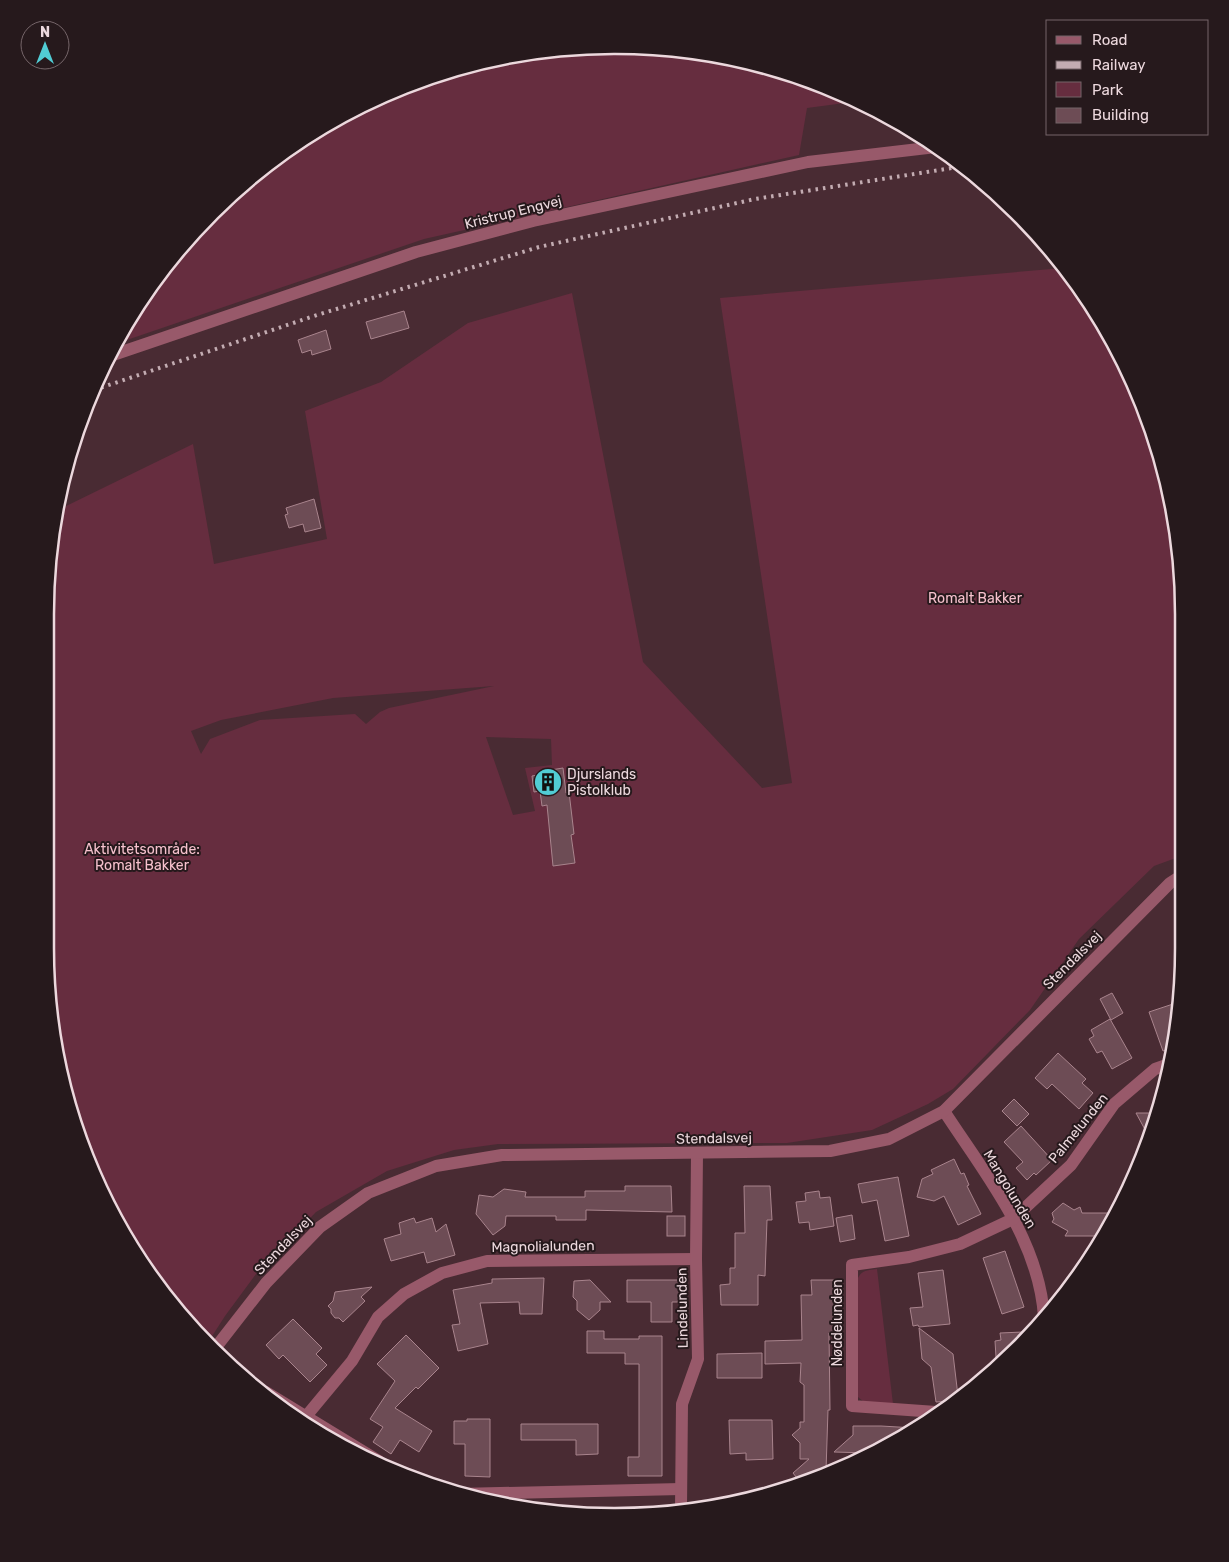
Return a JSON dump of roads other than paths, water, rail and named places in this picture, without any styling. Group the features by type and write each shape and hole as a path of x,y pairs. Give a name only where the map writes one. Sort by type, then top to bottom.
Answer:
{"street":[{"name":"Kristrup Engvej","path":"119,353 416,252 533,221 808,162 926,148"},
{"name":"Stendalsvej","path":"218,1344 266,1283 320,1226 368,1193 436,1166 502,1155 830,1151 889,1139 944,1111 1170,882 1175,879"},
{"name":"Palmelunden","path":"1013,1219 1071,1165 1114,1104 1155,1069 1162,1067"},
{"name":"Mangolunden","path":"944,1111 1013,1219 1033,1263 1042,1309"},
{"name":"Lindelunden","path":"681,1504 682,1404 698,1359 696,1259 697,1153"},
{"name":"Nøddelunden","path":"929,1412 852,1406 852,1265 909,1257 960,1244 1013,1219"},
{"name":"Magnolialunden","path":"306,1416 352,1361 378,1317 404,1294 442,1273 487,1261 696,1259"},
{"path":"492,1494 681,1489"}],"railway":[{"path":"102,387 317,315 539,247 755,199 953,168"}],"place":[{"name":"Djurslands Pistolklub","path":"548,782"}],"park label":[{"name":"Romalt Bakker","path":"975,598"},
{"name":"Aktivitetsområde: Romalt Bakker","path":"142,858"}]}
